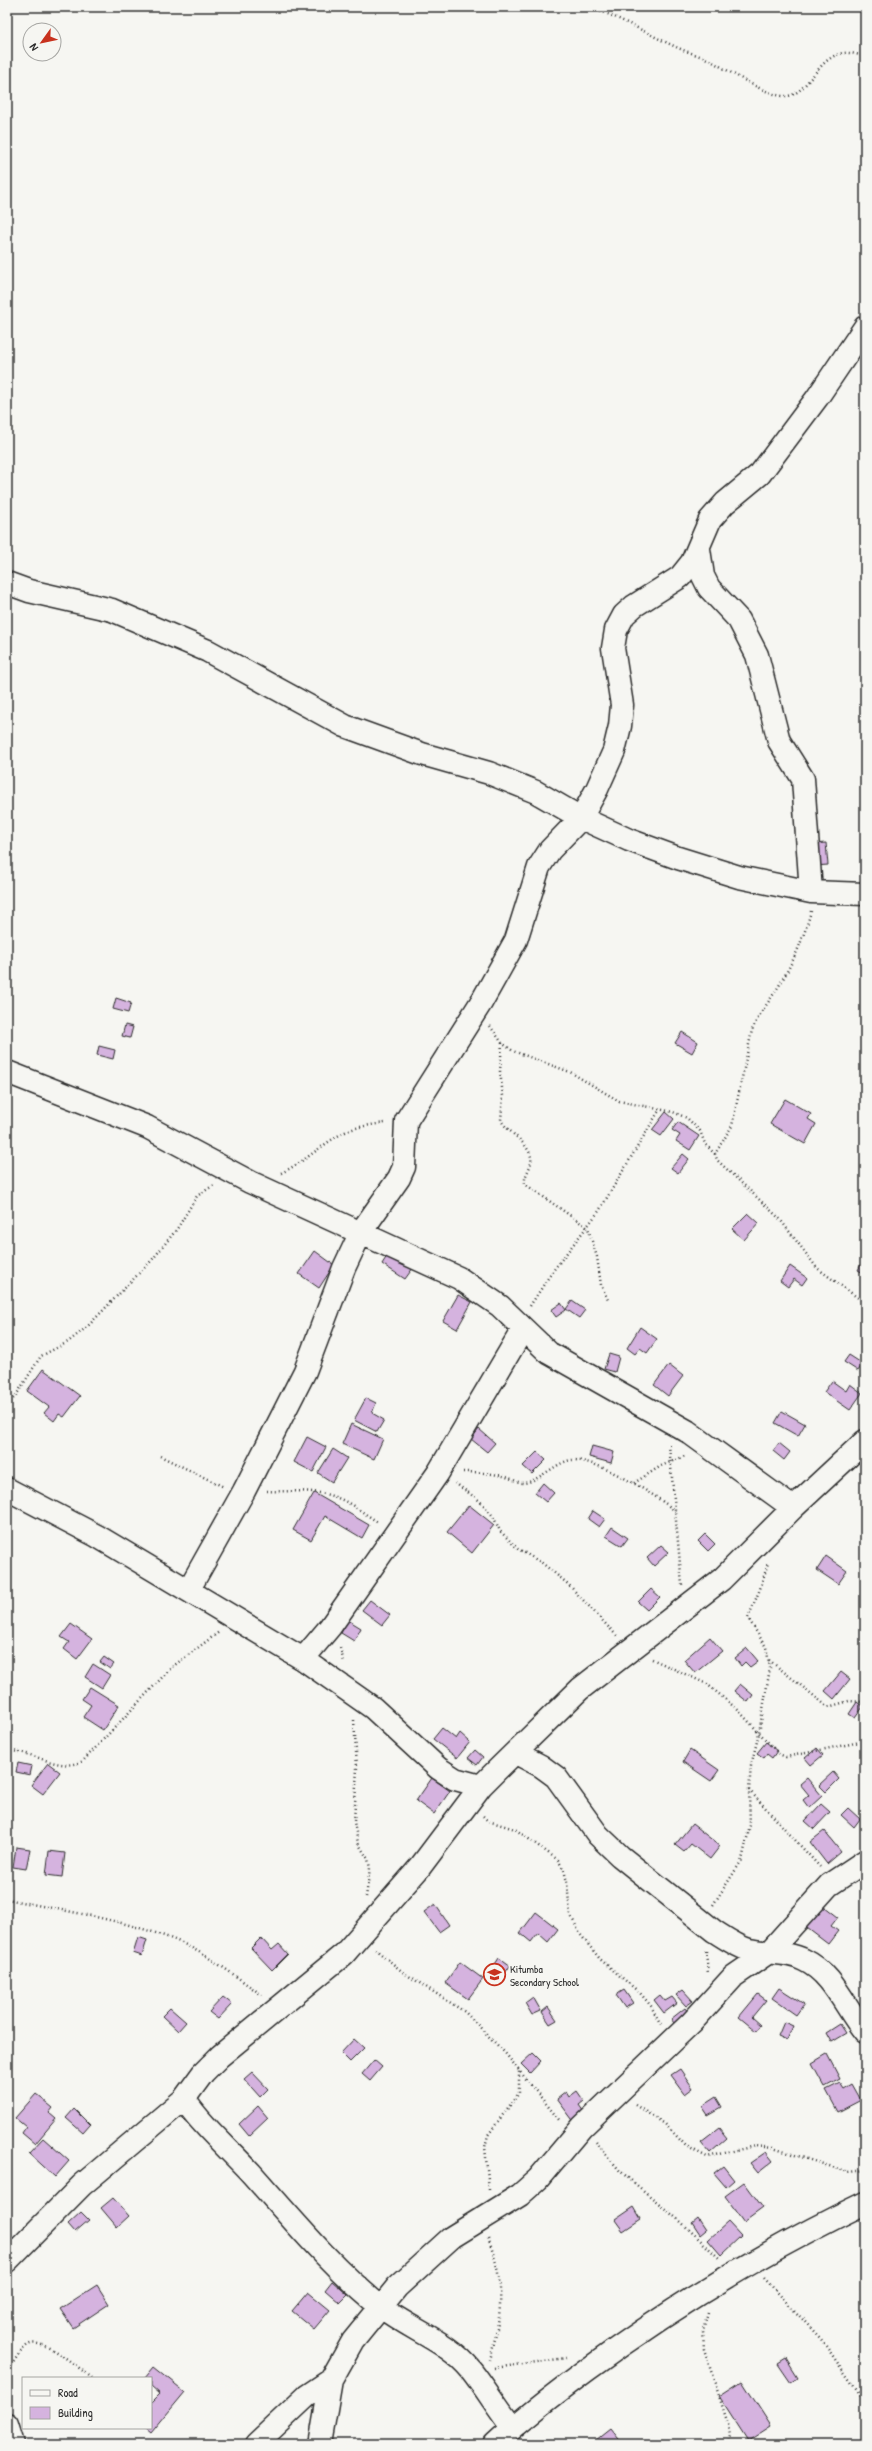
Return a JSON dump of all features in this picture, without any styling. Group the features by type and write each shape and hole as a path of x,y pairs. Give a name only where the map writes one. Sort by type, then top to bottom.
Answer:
{"street":[{"path":"189,1590 244,1491 305,1371 344,1268 361,1232 399,1178 404,1167 406,1121 482,1001 516,940 539,867 550,850 581,818 597,789 614,751 620,726 622,705 613,648 616,630 624,615 634,606 680,577 699,549 710,520 725,503 760,474 817,398 865,327"},
{"path":"699,549 703,576 709,588 739,620 757,655 779,741 803,779 811,892"},
{"path":"7,583 29,591 112,610 208,651 345,726 422,754 489,773 536,792 581,818 629,840 739,877 811,892 865,894"},
{"path":"7,1072 148,1127 244,1179 460,1278 500,1306 523,1330 555,1357 667,1419 710,1447 793,1508"},
{"path":"303,1659 330,1627 440,1474 523,1330"},
{"path":"7,2261 82,2185 178,2105 220,2056 344,1954 361,1938 420,1867 476,1793 580,1689 728,1574 793,1508 865,1441"},
{"path":"7,1489 51,1510 189,1590 303,1659 374,1708 438,1768 476,1793"},
{"path":"516,1753 541,1766 556,1777 598,1835 620,1856 730,1942 749,1950 769,1952 804,1960 818,1970 834,1986 865,2032"},
{"path":"320,2444 331,2380 353,2341 397,2287 437,2250 486,2216 520,2195 538,2179 577,2132 671,2043 734,1976 769,1952 829,1884 865,1861"},
{"path":"178,2105 201,2123 248,2171 337,2268 380,2306 433,2338 480,2370 512,2427"},
{"path":"497,2444 512,2427 616,2349 667,2314 742,2268 865,2203"},
{"path":"256,2444 307,2396 331,2380"},
{"path":"7,2425 13,2444"}],"path":[{"path":"589,7 605,12 676,47 705,58 759,87 780,95 787,96 796,94 822,64 834,56 845,53 865,56"},
{"path":"715,1154 732,1126 754,1024 784,978 805,934 812,911 811,892"},
{"path":"482,1001 487,1019 502,1043 513,1051 570,1072 619,1100 660,1109 687,1118 700,1131 705,1144 715,1154 717,1160 780,1218 817,1268 865,1303"},
{"path":"502,1043 500,1071 503,1096 502,1120 531,1157 531,1165 524,1180 526,1184 588,1228 597,1257 601,1285 609,1302"},
{"path":"523,1330 531,1303 552,1272 588,1228 660,1109"},
{"path":"7,1404 16,1397 41,1356 68,1342 87,1327 146,1265 177,1229 197,1196 214,1185 244,1179 270,1178 293,1168 350,1130 362,1126 406,1121"},
{"path":"634,1483 670,1462 710,1447"},
{"path":"160,1456 212,1483 244,1491 316,1492 332,1495 349,1503 396,1534"},
{"path":"440,1474 477,1472 504,1476 521,1483 527,1482 559,1464 573,1459 600,1468 634,1483 661,1498 675,1511"},
{"path":"670,1462 684,1608"},
{"path":"440,1474 480,1501 493,1516 500,1530 518,1549 542,1563 568,1584 630,1649 707,1684 738,1710 779,1754 786,1757 865,1741"},
{"path":"711,2002 702,1920 742,1860 750,1825 749,1790 756,1742 760,1733 770,1668 766,1647 748,1618 760,1589 768,1561"},
{"path":"7,1751 36,1756 65,1766 83,1761 172,1667 236,1618"},
{"path":"330,1627 344,1660 351,1691 357,1768 354,1822 358,1843 368,1859 370,1868 366,1899"},
{"path":"769,1660 828,1707 849,1701 865,1702"},
{"path":"749,1790 818,1863 829,1884"},
{"path":"476,1793 488,1821 515,1829 558,1860 564,1870 567,1882 570,1914 580,1934 600,1959 647,2002 671,2043"},
{"path":"7,1899 141,1928 176,1941 218,1964 278,2008"},
{"path":"361,1938 404,1973 465,2012 577,2132 620,2171 681,2222 742,2268 821,2338 865,2402"},
{"path":"480,2370 495,2339 501,2301 501,2282 488,2238 486,2216 489,2199 485,2147 488,2135 519,2093 519,2069"},
{"path":"615,2096 642,2108 665,2124 686,2146 707,2157 755,2146 773,2148 848,2172 865,2170"},
{"path":"715,2285 703,2331 704,2349 728,2424 730,2436 728,2444"},
{"path":"7,2372 23,2349 29,2344 37,2343 49,2348 91,2377"},
{"path":"480,2370 573,2358"}],"building":[{"path":"826,843 828,865 814,866 812,844"},
{"path":"116,998 131,1003 128,1013 113,1009"},
{"path":"125,1025 133,1027 130,1038 122,1036"},
{"path":"682,1032 698,1042 692,1053 675,1043"},
{"path":"99,1046 115,1050 113,1059 97,1055"},
{"path":"785,1099 811,1114 808,1119 816,1124 805,1144 770,1124"},
{"path":"666,1112 674,1119 661,1136 652,1130"},
{"path":"678,1122 699,1136 690,1150 676,1141 680,1135 672,1130"},
{"path":"683,1154 689,1159 678,1173 671,1168"},
{"path":"748,1213 759,1223 744,1240 732,1229"},
{"path":"315,1251 334,1265 319,1288 299,1274"},
{"path":"389,1253 413,1268 405,1279 382,1264"},
{"path":"865,1257 865,1274 858,1270"},
{"path":"790,1266 807,1278 802,1285 794,1279 788,1287 780,1281"},
{"path":"458,1295 472,1302 457,1329 443,1321"},
{"path":"572,1301 585,1310 579,1318 566,1309"},
{"path":"561,1303 566,1310 556,1317 551,1310"},
{"path":"640,1327 657,1339 647,1353 640,1348 635,1354 627,1348"},
{"path":"609,1354 619,1357 615,1372 604,1369"},
{"path":"849,1355 863,1364 858,1371 844,1362"},
{"path":"669,1365 683,1376 668,1396 654,1385"},
{"path":"43,1369 80,1396 64,1417 59,1414 54,1421 44,1413 49,1407 27,1391"},
{"path":"832,1381 846,1391 850,1384 862,1393 850,1410 824,1392"},
{"path":"366,1398 376,1403 372,1413 384,1420 377,1432 354,1420"},
{"path":"782,1411 805,1424 798,1436 775,1423"},
{"path":"351,1424 383,1439 374,1459 342,1444"},
{"path":"479,1429 495,1443 487,1452 471,1439"},
{"path":"307,1437 326,1447 313,1472 294,1462"},
{"path":"779,1443 790,1452 784,1460 773,1451"},
{"path":"592,1446 614,1452 611,1463 589,1457"},
{"path":"333,1449 347,1458 332,1482 318,1473"},
{"path":"537,1452 546,1460 532,1474 523,1466"},
{"path":"543,1483 554,1493 546,1502 535,1493"},
{"path":"314,1493 369,1525 362,1538 325,1516 311,1540 293,1530"},
{"path":"469,1505 494,1525 472,1553 447,1532"},
{"path":"593,1511 605,1519 599,1527 588,1519"},
{"path":"612,1527 628,1538 622,1546 606,1536"},
{"path":"705,1534 715,1544 708,1551 698,1541"},
{"path":"661,1545 669,1552 654,1566 647,1558"},
{"path":"826,1556 847,1571 838,1584 817,1570"},
{"path":"651,1589 660,1597 647,1610 638,1602"},
{"path":"370,1600 390,1615 382,1625 362,1610"},
{"path":"348,1620 361,1628 354,1641 341,1633"},
{"path":"71,1624 92,1639 77,1659 64,1649 69,1642 61,1637"},
{"path":"710,1637 722,1651 695,1673 684,1660"},
{"path":"747,1648 758,1661 750,1667 745,1662 741,1666 735,1658"},
{"path":"104,1657 114,1664 110,1669 100,1662"},
{"path":"93,1664 110,1675 102,1688 85,1677"},
{"path":"841,1672 850,1679 834,1699 825,1691"},
{"path":"740,1684 753,1695 748,1702 734,1691"},
{"path":"90,1687 119,1705 103,1730 83,1717 91,1705 82,1699"},
{"path":"857,1702 863,1707 855,1718 849,1714"},
{"path":"442,1728 456,1739 460,1733 470,1742 457,1758 433,1739"},
{"path":"766,1742 777,1751 772,1758 767,1754 764,1758 757,1753"},
{"path":"817,1748 823,1755 811,1765 805,1758"},
{"path":"475,1750 483,1757 477,1765 468,1758"},
{"path":"690,1750 719,1770 711,1781 683,1762"},
{"path":"18,1763 32,1766 30,1775 16,1772"},
{"path":"48,1763 60,1772 43,1794 31,1785"},
{"path":"833,1772 839,1779 826,1792 819,1785"},
{"path":"432,1778 450,1791 434,1814 416,1801"},
{"path":"807,1778 822,1796 809,1808 803,1800 809,1795 800,1784"},
{"path":"821,1804 830,1812 814,1829 805,1821"},
{"path":"848,1808 860,1819 854,1827 841,1815"},
{"path":"692,1824 720,1846 710,1859 691,1844 684,1852 675,1845"},
{"path":"824,1831 841,1852 827,1864 810,1842"},
{"path":"16,1847 30,1849 26,1869 13,1867"},
{"path":"49,1851 65,1853 62,1877 46,1875"},
{"path":"820,1903 838,1917 831,1926 838,1931 828,1944 803,1925"},
{"path":"435,1904 449,1925 439,1932 424,1912"},
{"path":"536,1912 558,1929 548,1942 538,1933 531,1942 520,1933"},
{"path":"138,1937 147,1940 142,1956 133,1953"},
{"path":"261,1938 272,1950 279,1944 288,1954 272,1970 251,1948"},
{"path":"499,1958 510,1966 502,1977 492,1969"},
{"path":"460,1962 483,1979 468,1999 445,1983"},
{"path":"779,1988 804,2004 796,2015 772,1998"},
{"path":"624,1990 633,2003 625,2008 616,1995"},
{"path":"683,1990 693,2001 686,2006 676,1995"},
{"path":"758,1994 766,2000 752,2017 761,2025 756,2031 739,2017"},
{"path":"660,1995 665,2001 672,1997 677,2003 664,2013 654,2000"},
{"path":"223,1997 232,2004 218,2019 209,2012"},
{"path":"533,1997 541,2011 532,2015 525,2003"},
{"path":"548,2007 557,2020 550,2024 542,2012"},
{"path":"170,2008 186,2022 178,2031 162,2016"},
{"path":"685,2008 691,2016 677,2027 671,2019"},
{"path":"784,2022 793,2026 787,2040 778,2036"},
{"path":"840,2024 846,2033 831,2042 826,2033"},
{"path":"354,2039 364,2048 350,2062 341,2053"},
{"path":"533,2053 541,2061 530,2073 521,2064"},
{"path":"827,2054 840,2079 825,2087 812,2063"},
{"path":"374,2060 382,2067 370,2081 362,2074"},
{"path":"680,2069 693,2088 685,2094 671,2075"},
{"path":"252,2072 268,2089 260,2097 244,2079"},
{"path":"840,2083 844,2089 852,2084 861,2100 838,2112 826,2090"},
{"path":"577,2091 584,2101 579,2105 586,2115 575,2123 557,2099 566,2092 569,2097"},
{"path":"36,2094 53,2108 49,2113 56,2119 35,2144 22,2133 26,2127 15,2118"},
{"path":"716,2097 722,2107 708,2115 702,2106"},
{"path":"865,2105 865,2118 860,2107"},
{"path":"258,2106 268,2118 249,2136 239,2124"},
{"path":"74,2109 90,2125 83,2133 66,2118"},
{"path":"719,2128 727,2138 710,2153 701,2142"},
{"path":"43,2138 69,2161 55,2177 29,2153"},
{"path":"766,2152 773,2161 758,2173 750,2163"},
{"path":"723,2166 734,2180 726,2187 714,2173"},
{"path":"744,2182 763,2208 744,2222 725,2196"},
{"path":"113,2198 129,2216 117,2227 101,2208"},
{"path":"634,2207 641,2219 623,2231 615,2220"},
{"path":"81,2212 89,2220 75,2232 68,2224"},
{"path":"698,2218 706,2230 700,2235 692,2223"},
{"path":"728,2222 741,2236 721,2255 708,2240"},
{"path":"332,2281 348,2295 340,2303 325,2290"},
{"path":"97,2285 109,2304 73,2328 60,2309"},
{"path":"308,2292 330,2310 314,2329 292,2311"},
{"path":"786,2359 798,2378 791,2383 778,2364"},
{"path":"154,2367 185,2392 151,2433 146,2429 152,2429 152,2402 160,2394 152,2387 152,2377 146,2377"},
{"path":"742,2381 771,2426 748,2441 719,2396"},
{"path":"610,2429 621,2443 591,2444"}],"place":[{"name":"Kitumba Secondary School","path":"494,1975"}]}
